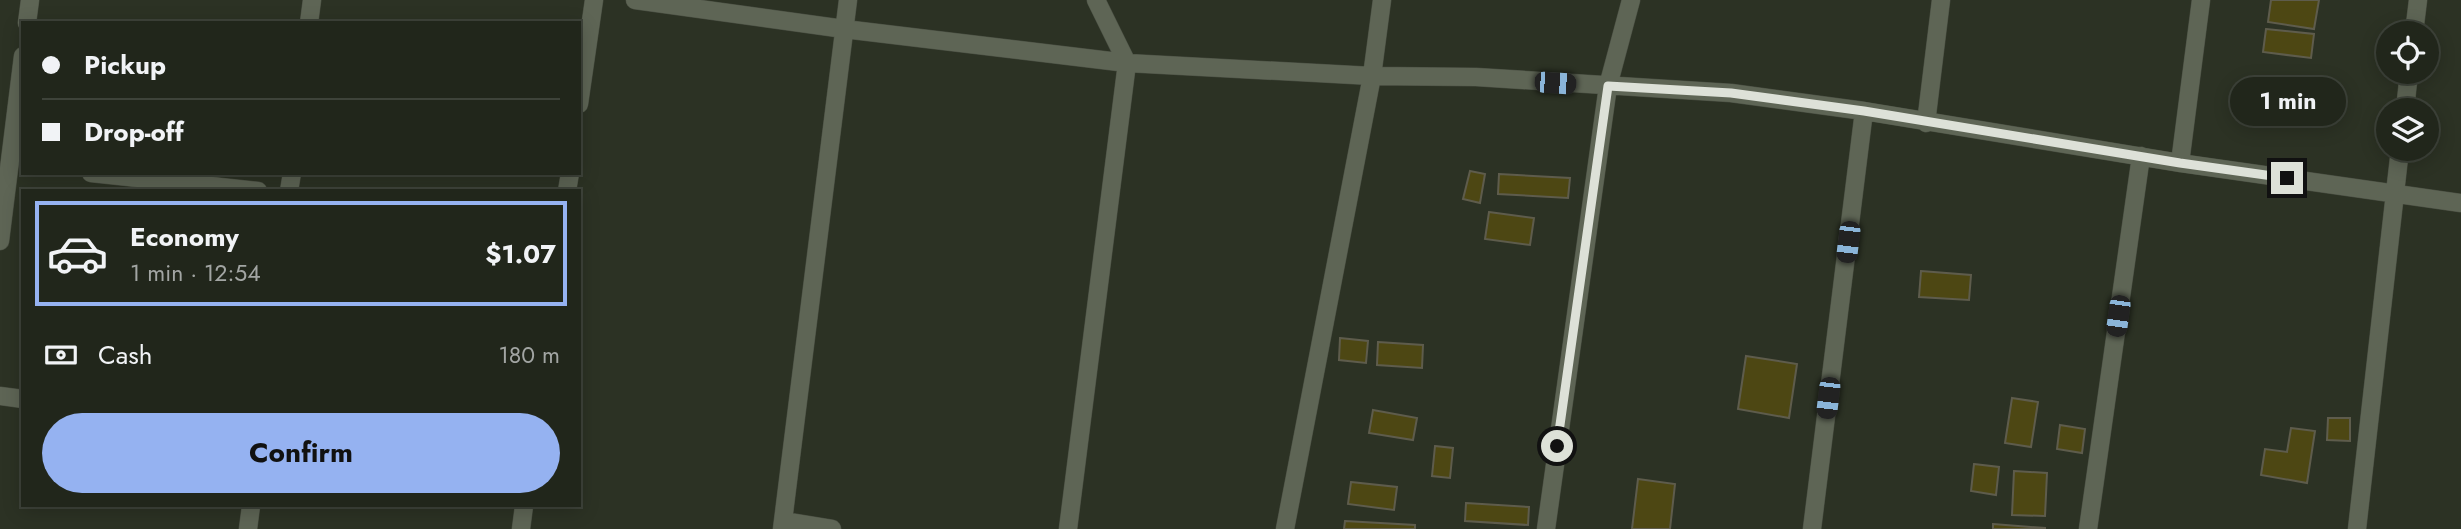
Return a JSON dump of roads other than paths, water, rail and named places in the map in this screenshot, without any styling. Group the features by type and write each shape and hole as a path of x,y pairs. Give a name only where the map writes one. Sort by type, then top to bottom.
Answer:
{"street":[{"path":"27,21 30,0"},
{"path":"309,21 312,0"},
{"path":"581,90 594,0"},
{"path":"635,0 1127,64 1372,76 1476,77 1731,93 1864,111 2180,163 2461,203"},
{"path":"832,529 783,525 848,0"},
{"path":"1068,529 1127,64 1096,0"},
{"path":"1285,529 1372,76 1382,0"},
{"path":"1546,529 1608,86 1631,0"},
{"path":"1927,123 1941,0"},
{"path":"2180,163 2200,0"},
{"path":"2415,21 2418,0"},
{"path":"0,241 16,165 21,87"},
{"path":"1812,529 1864,111"},
{"path":"2088,529 2141,156"},
{"path":"2357,529 2399,161"},
{"path":"110,175 239,189"},
{"path":"0,396 21,398"},
{"path":"248,529 251,507"},
{"path":"521,529 524,507"}]}
